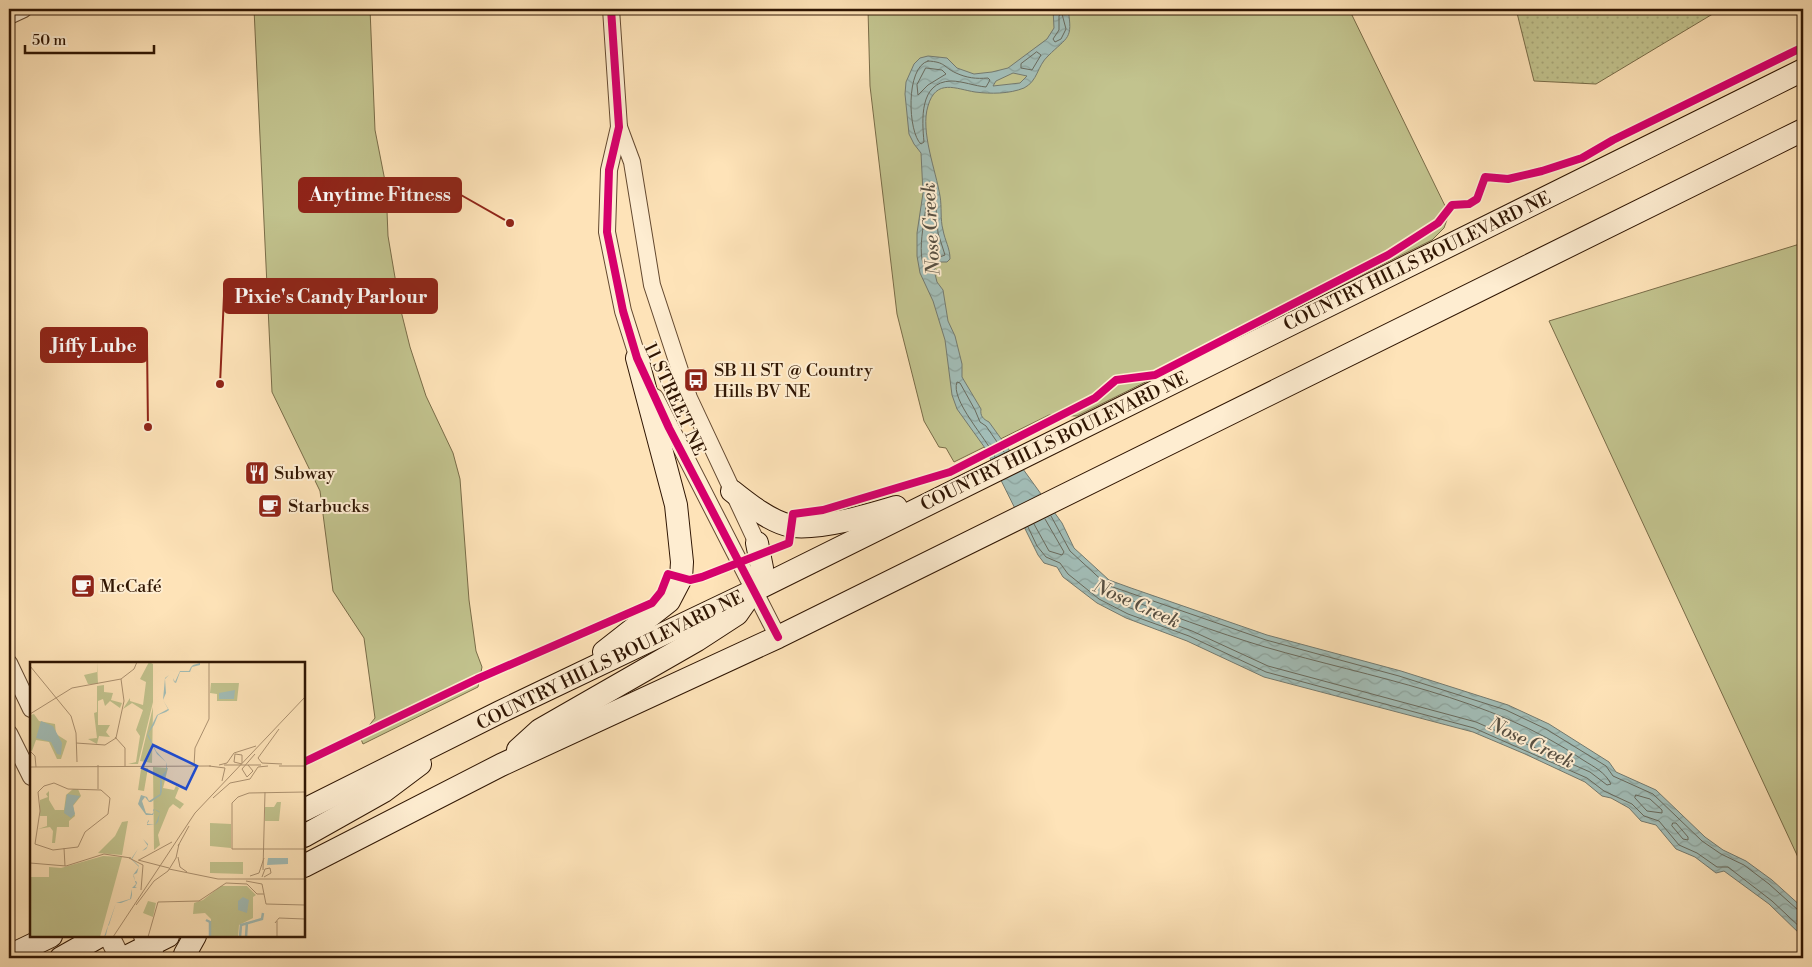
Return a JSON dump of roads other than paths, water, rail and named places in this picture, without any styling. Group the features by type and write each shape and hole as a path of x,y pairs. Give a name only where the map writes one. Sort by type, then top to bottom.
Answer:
{"main road":[{"name":"COUNTRY HILLS BOULEVARD NE","path":"305,810 753,591 954,489 1803,70"},
{"path":"305,865 501,765 778,637 1803,130"},
{"path":"572,678 669,601 681,578 682,562 676,505 637,358"},
{"path":"732,491 754,509 791,526 820,525 876,514 954,489"},
{"path":"501,765 540,730 697,640 737,614 753,591 762,568 758,543"},
{"path":"305,835 384,791 472,727"},
{"path":"21,946 48,937"},
{"path":"61,958 98,937"},
{"path":"122,958 126,937"},
{"path":"186,958 185,954 194,937"},
{"path":"122,958 154,944"}],"street":[{"path":"9,16 24,9"},
{"path":"612,9 619,127"},
{"name":"11 STREET NE","path":"619,127 609,170 607,232 623,311 637,358 669,428 741,562 753,591 778,637"},
{"name":"11 STREET NE","path":"619,127 632,162 652,285 689,398 758,543"},
{"path":"9,663 30,707"},
{"path":"9,733 30,775"},
{"path":"110,937 122,958"}],"water":[{"name":"Nose Creek","path":"1053,9 1068,9 1070,27 1067,37 1044,60 1029,85 1018,90 1000,93 975,92 947,87 941,88 932,97 928,106 926,127 929,151 940,196 942,226 950,255 950,259 947,262 940,262 934,270 937,282 943,290 948,321 955,336 962,364 962,377 981,409 982,417 989,422 1062,523 1074,548 1109,580 1267,635 1401,671 1508,705 1549,724 1609,762 1616,772 1656,790 1705,837 1723,850 1746,861 1772,880 1803,908 1803,937 1769,904 1724,871 1716,873 1695,857 1676,849 1656,825 1641,821 1629,808 1611,798 1602,796 1585,782 1473,732 1264,677 1187,641 1126,618 1097,603 1063,577 1057,567 1044,563 1038,555 985,448 957,409 952,395 945,340 933,301 920,273 917,256 917,233 923,193 921,153 909,134 905,94 906,82 914,64 920,58 928,56 947,58 957,68 974,74 992,72 1008,68 1047,39 1054,28","holes":["1013,73 1027,76 1020,83 993,86 996,81"]}],"place":[{"name":"Anytime Fitness","path":"510,223"},
{"name":"SB 11 ST @ Country Hills BV NE","path":"696,380"},
{"name":"Pixie's Candy Parlour","path":"220,384"},
{"name":"Jiffy Lube","path":"148,427"},
{"name":"Subway","path":"257,473"},
{"name":"Starbucks","path":"270,506"},
{"name":"McCafé","path":"83,586"}]}
